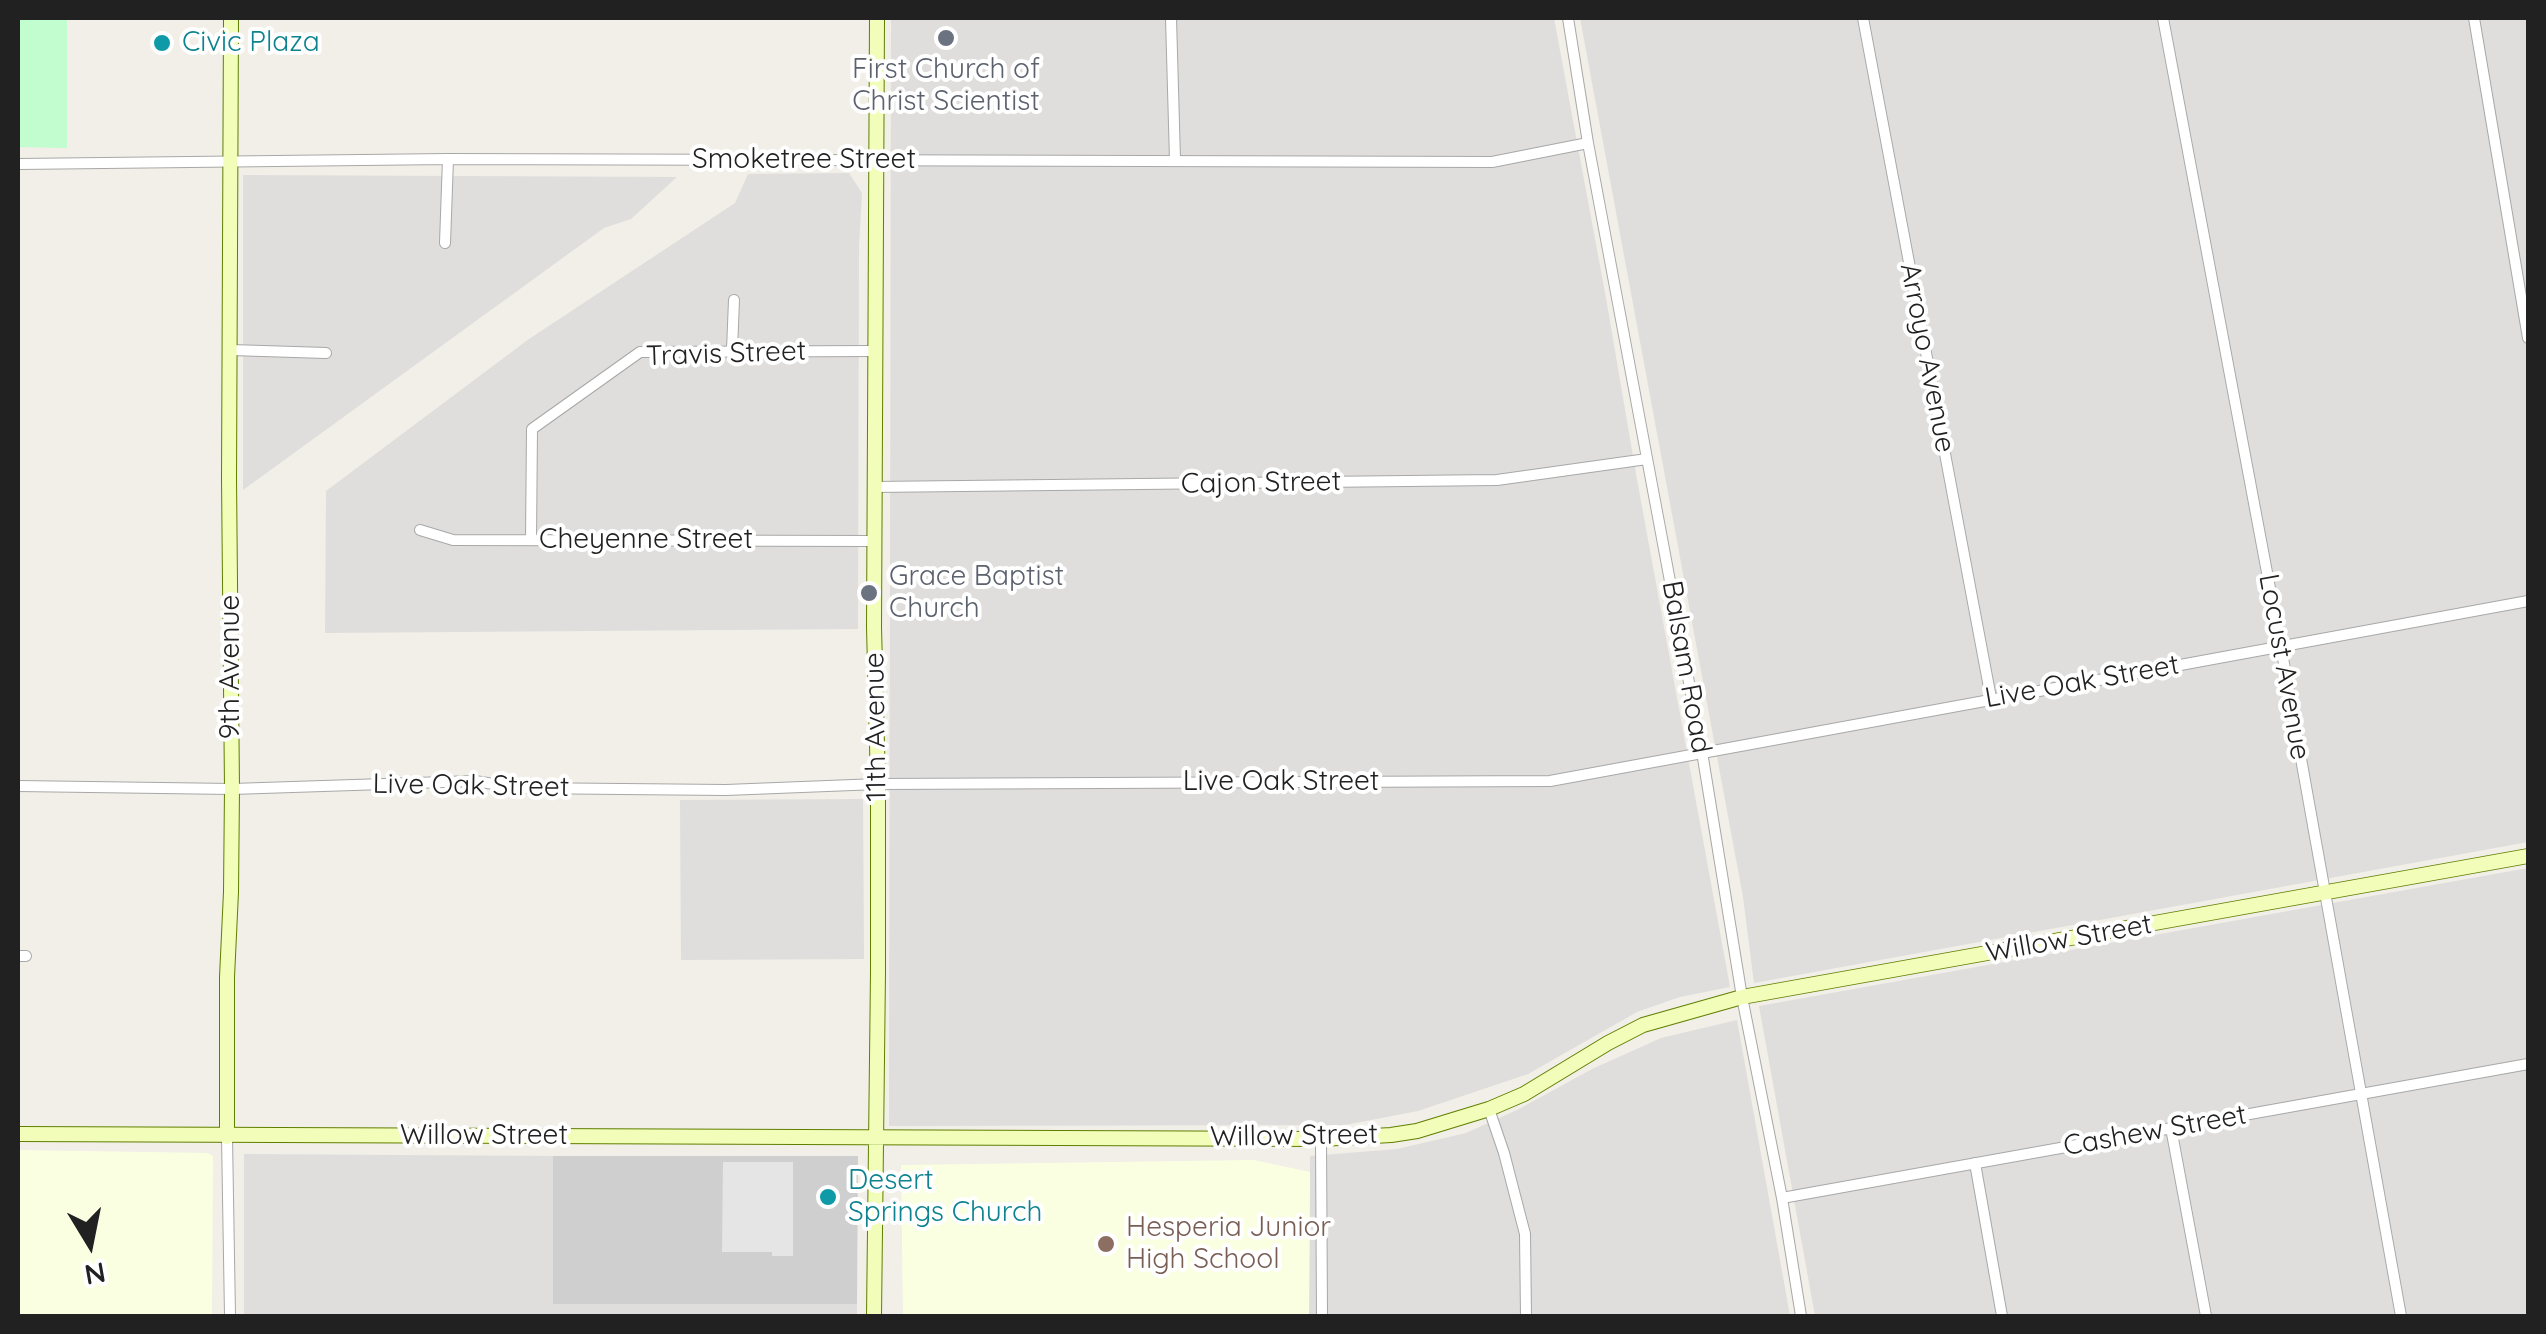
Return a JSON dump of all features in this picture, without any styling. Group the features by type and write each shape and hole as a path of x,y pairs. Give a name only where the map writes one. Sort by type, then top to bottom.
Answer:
{"street":[{"name":"9th Avenue","path":"230,1316 227,976 232,789 231,18"},
{"name":"11th Avenue","path":"874,1316 878,986 874,541 876,18"},
{"path":"1171,18 1175,160"},
{"name":"Balsam Road","path":"1568,18 1801,1316"},
{"name":"Arroyo Avenue","path":"1863,18 1991,698"},
{"name":"Locust Avenue","path":"2164,18 2401,1316"},
{"path":"2474,18 2528,338"},
{"name":"Smoketree Street","path":"18,164 448,159 1492,162 1588,143"},
{"path":"445,242 448,159"},
{"path":"732,350 734,300"},
{"path":"230,350 326,353"},
{"name":"Travis Street","path":"532,540 532,428 640,352 874,351"},
{"name":"Cajon Street","path":"874,487 1497,480 1647,460"},
{"name":"Cheyenne Street","path":"420,530 453,540 874,541"},
{"name":"Live Oak Street","path":"18,786 232,789 475,781 518,788 726,790 878,784 1550,781 2528,601"},
{"name":"Willow Street","path":"18,1134 1364,1137 1418,1131 1490,1109 1524,1094 1643,1025 1742,997 2528,856"},
{"name":"Cashew Street","path":"1782,1198 2528,1064"},
{"path":"1490,1109 1525,1234 1526,1316"},
{"path":"2171,1128 2206,1316"},
{"path":"1321,1139 1322,1316"},
{"path":"1976,1163 2002,1316"}],"shaded area":[{"path":"891,18 1554,18 1730,987 1680,997 1637,1012 1528,1074 1418,1111 1345,1125 889,1126"},
{"path":"1580,18 2528,18 2528,842 1754,983 1743,897"},
{"path":"849,173 862,193 858,629 325,633 326,491 529,339 735,203 748,174"},
{"path":"243,175 677,177 631,219 604,228 243,490"},
{"path":"863,799 864,959 681,960 680,800"},
{"path":"2528,868 2528,1316 1815,1316 1759,1006"},
{"path":"1737,1020 1790,1316 1309,1316 1310,1156 1397,1149 1466,1133 1661,1038"},
{"path":"18,1150 213,1156 212,1316 18,1316"},
{"path":"244,1154 553,1156 554,1304 857,1304 857,1316 244,1316"},
{"path":"553,1156 858,1156 857,1304 553,1304"},
{"name":"Hesperia Junior High School","path":"1254,1160 1310,1172 1309,1316 903,1316 901,1165"},
{"path":"723,1162 793,1162 793,1256 722,1252"}],"green space":[{"path":"18,18 67,18 67,148 18,147"}],"place":[{"name":"First Church of Christ Scientist","path":"946,38"},
{"name":"Civic Plaza","path":"162,43"},
{"name":"Grace Baptist Church","path":"869,593"},
{"name":"Desert Springs Church","path":"828,1197"},
{"name":"Hesperia Junior High School","path":"1106,1244"}]}
